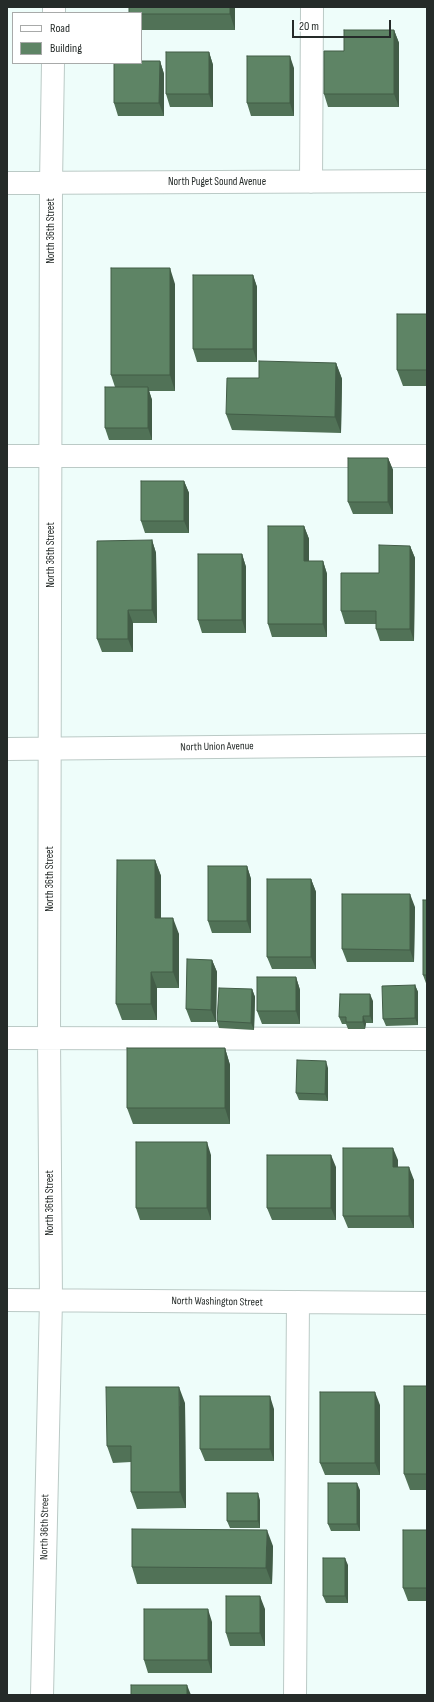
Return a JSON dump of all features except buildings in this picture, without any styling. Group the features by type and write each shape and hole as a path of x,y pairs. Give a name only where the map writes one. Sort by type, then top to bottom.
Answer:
{"street":[{"path":"311,182 312,7"},
{"name":"North 36th Street","path":"42,1695 51,1300 49,1039 51,749 51,183 53,64"},
{"name":"North Puget Sound Avenue","path":"7,183 427,181"},
{"path":"7,456 427,456"},
{"name":"North Union Avenue","path":"7,749 427,745"},
{"path":"7,1038 427,1040"},
{"name":"North Washington Street","path":"7,1300 427,1304"},
{"path":"295,1695 298,1302"}]}
